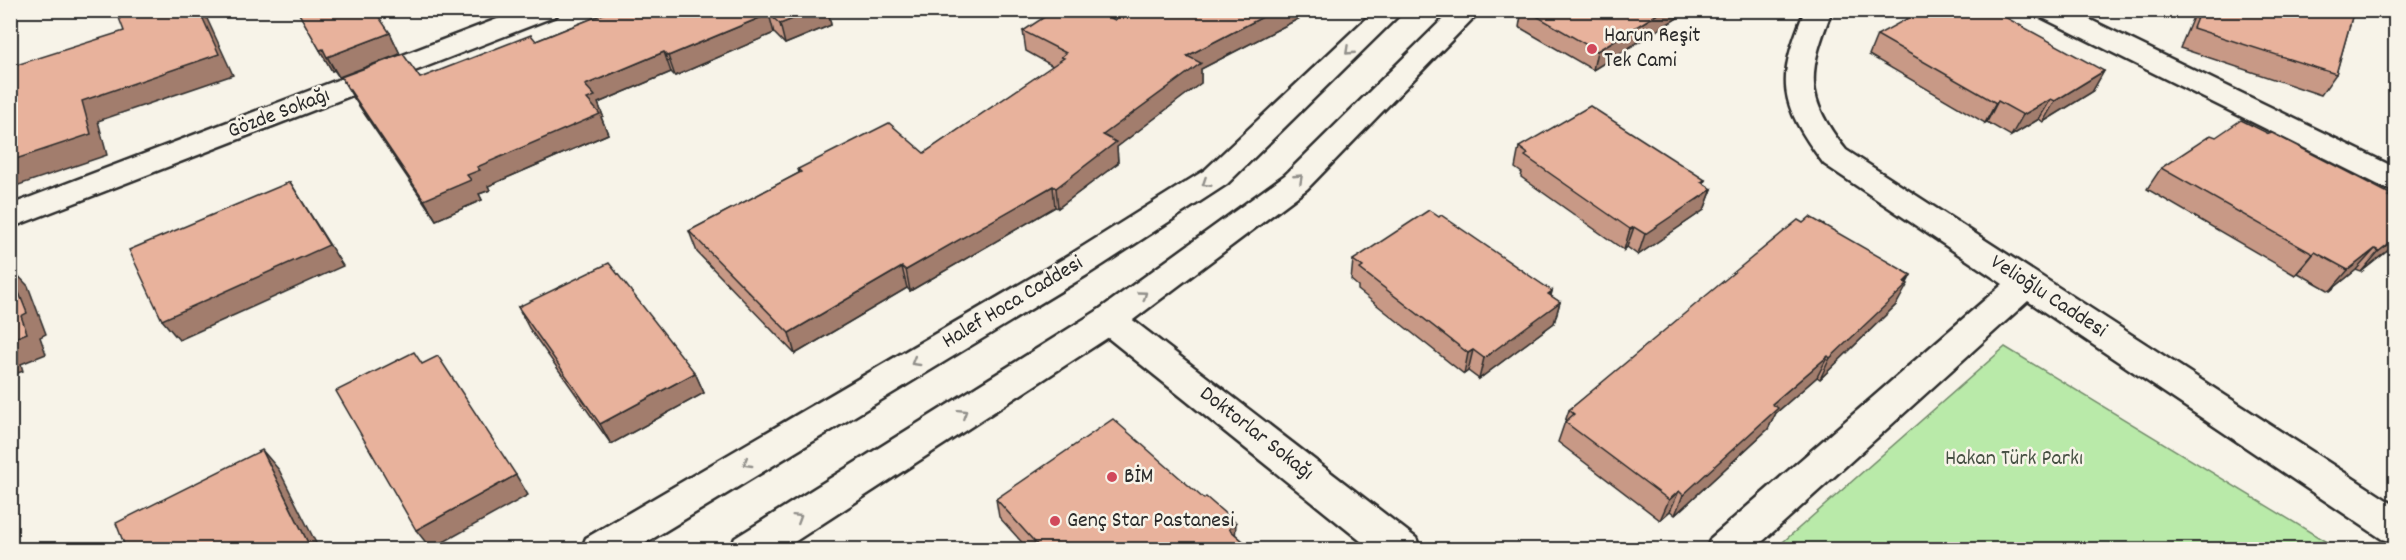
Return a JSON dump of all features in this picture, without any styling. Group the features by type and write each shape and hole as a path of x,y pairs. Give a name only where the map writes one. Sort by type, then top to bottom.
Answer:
{"street":[{"name":"Gözde Sokağı","path":"10,217 547,10"},
{"name":"Halef Hoca Caddesi","path":"600,549 1075,267 1216,177 1391,10"},
{"path":"749,549 1109,320 1296,182 1468,10"},
{"name":"Velioğlu Caddesi","path":"1819,10 1802,54 1798,70 1798,87 1802,106 1821,140 1835,157 2396,527"},
{"path":"2048,10 2396,181"},
{"path":"1725,549 2026,283"},
{"name":"Doktorlar Sokağı","path":"1109,320 1402,549"}],"green space":[{"name":"Hakan Türk Parkı","path":"2005,347 2338,549 1775,549"}],"building":[{"path":"116,10 199,10 219,54 82,101 91,134 10,161 10,67 124,31"},
{"path":"297,10 374,10 390,33 327,57 323,49 320,50"},
{"path":"613,10 815,10 780,24 769,14 668,56 664,52 585,85 595,96 587,99 600,114 477,167 480,170 467,175 471,180 424,200 341,77 403,54 420,78 531,35 536,41"},
{"path":"1055,10 1096,10 1115,20 1124,10 1276,10 1187,56 1201,63 1103,135 1116,142 1056,188 1053,186 906,270 902,267 789,333 689,231 801,172 798,169 889,123 924,153 1064,58 1061,57 1066,53 1023,31"},
{"path":"1526,10 1664,10 1597,51"},
{"path":"1923,10 1992,10 2104,71 2055,101 2051,99 2023,115 1998,101 1996,103 1877,35"},
{"path":"2200,10 2354,10 2336,74 2193,28"},
{"path":"1590,106 1705,180 1701,182 1712,189 1645,234 1634,227 1630,229 1525,156 1528,154 1519,147"},
{"path":"2241,120 2269,134 2272,133 2390,194 2388,196 2396,200 2396,238 2379,251 2375,249 2348,270 2315,252 2313,254 2161,168 2211,135 2216,137"},
{"path":"290,182 329,245 162,320 129,250"},
{"path":"1429,210 1439,217 1441,215 1552,291 1548,294 1560,302 1484,358 1473,350 1468,353 1360,269 1363,267 1353,260"},
{"path":"1810,217 1911,275 1904,282 1908,284 1830,358 1828,356 1772,404 1778,408 1683,495 1679,491 1669,500 1565,422 1574,414 1569,410 1798,220 1803,223"},
{"path":"609,263 695,373 600,424 518,307"},
{"path":"10,270 27,313 21,316 27,333 10,340"},
{"path":"414,352 422,364 438,356 516,475 416,530 336,391"},
{"path":"1113,419 1204,499 1206,497 1236,523 1229,529 1252,549 1041,549 996,499"},
{"path":"262,450 311,549 126,549 116,523"}],"place":[{"name":"Harun Reşit Tek Cami","path":"1592,49"},
{"name":"BİM","path":"1112,477"},
{"name":"Genç Star Pastanesi","path":"1055,521"}]}
